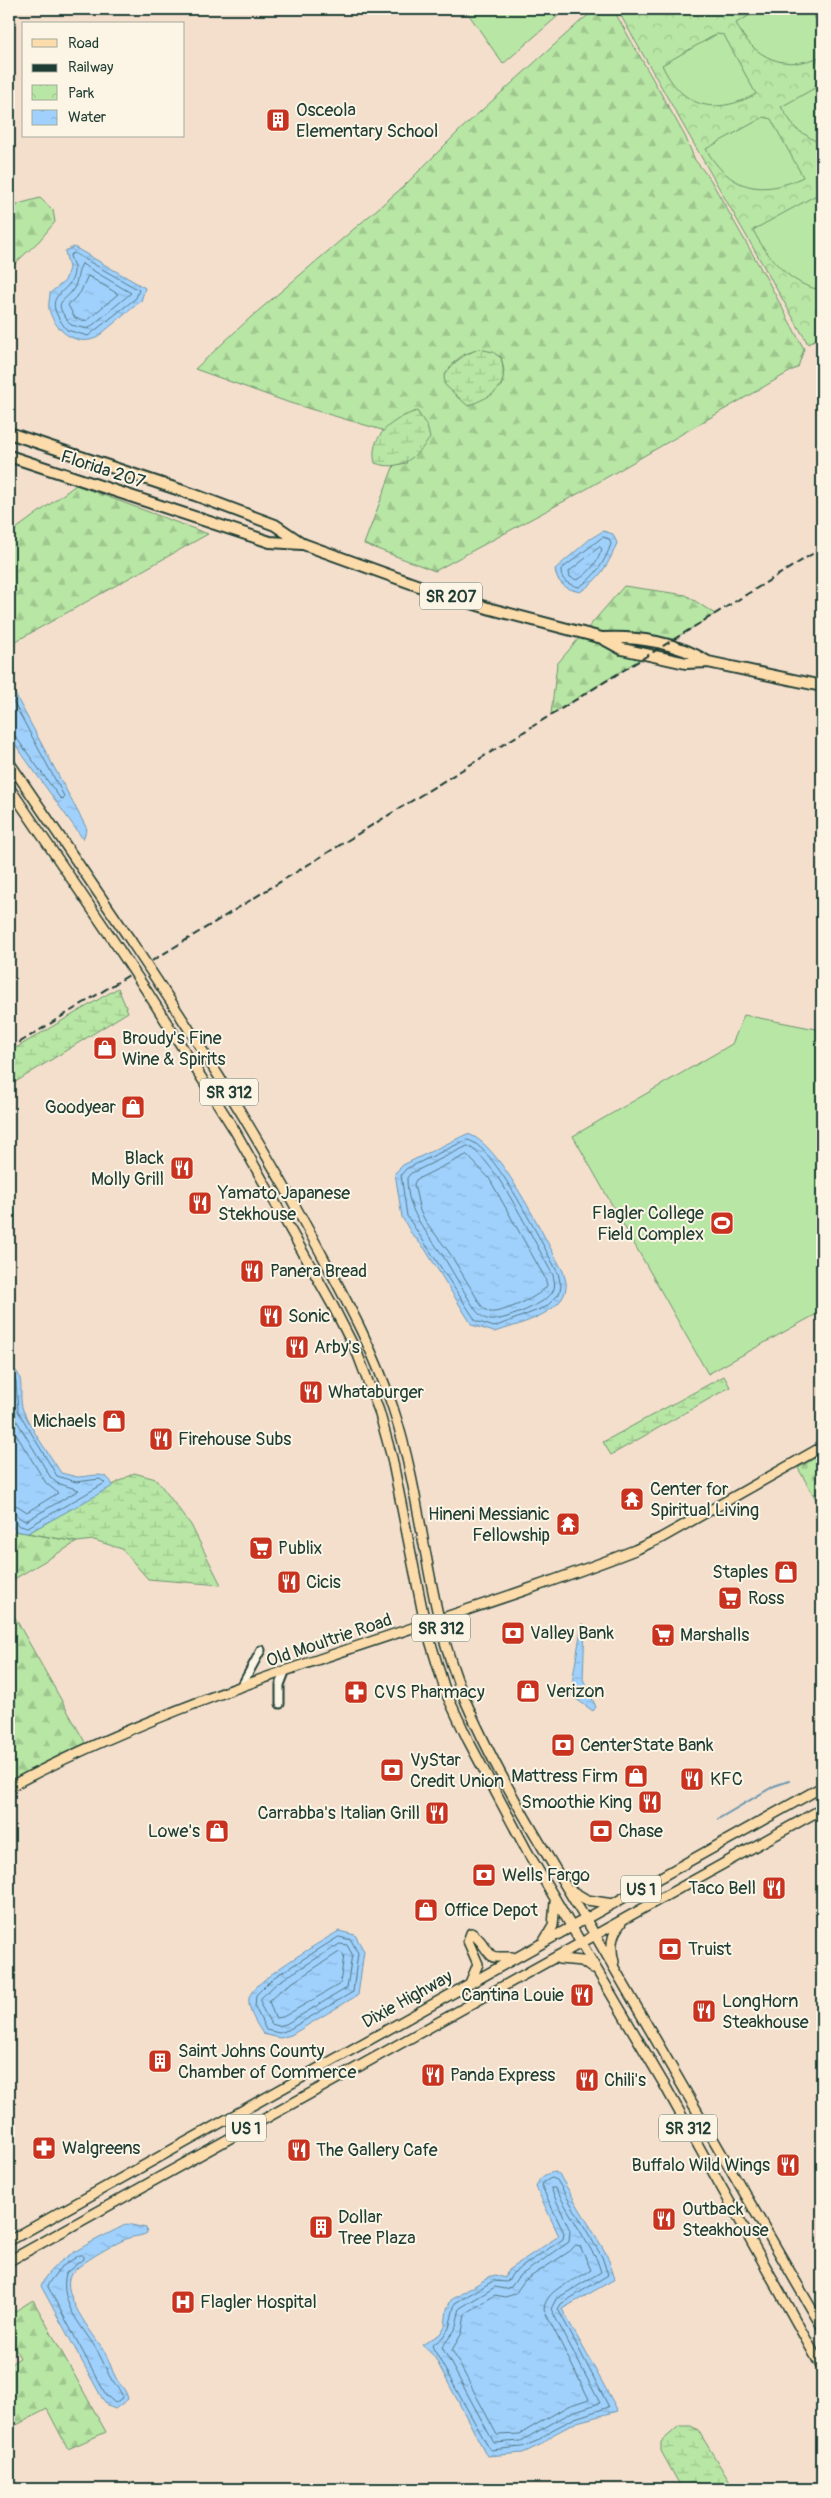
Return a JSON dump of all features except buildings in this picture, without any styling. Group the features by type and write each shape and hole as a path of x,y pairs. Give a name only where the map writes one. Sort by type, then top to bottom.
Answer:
{"highway":[{"name":"SR 207","path":"9,432 204,498 275,525 302,544 433,591 549,626 602,638 622,649 686,663 708,662 822,686"},
{"name":"Florida 207","path":"9,456 270,542 302,544"}],"main road":[{"name":"SR 312","path":"9,762 160,985 244,1116 351,1309 379,1368 403,1439 438,1619 463,1696 500,1772 822,2327"},
{"name":"SR 312","path":"9,787 119,949 213,1094 285,1218 347,1332 379,1411 398,1484 425,1624 446,1693 487,1778 596,1971 664,2084 822,2368"},
{"path":"379,1411 390,1420 403,1439"},
{"name":"Old Moultrie Road","path":"9,1787 91,1746 240,1688 601,1563 643,1546 822,1447"},
{"path":"487,1778 500,1772"},
{"name":"Dixie Highway","path":"9,2241 822,1787"},
{"name":"Dixie Highway","path":"9,2261 401,2041 556,1959 822,1809"},
{"path":"565,1885 578,1897 614,1904"},
{"path":"541,1945 553,1926 555,1899"},
{"path":"616,1972 611,1944 613,1935 622,1921"},
{"path":"470,1983 478,1964 468,1942 471,1933 479,1938 494,1958 518,1956"},
{"path":"556,1959 582,1961 596,1971"},
{"path":"664,2084 668,2082 675,2084 687,2103 700,2114"}],"street":[{"path":"240,1688 261,1650"},
{"path":"280,1704 280,1685 285,1672"}],"green space":[{"path":"465,9 566,9 503,64"},
{"path":"597,9 613,9 685,136 695,160 710,179 804,349 798,367 583,491 435,571 364,544 394,465 407,463 382,430 290,403 195,369 251,317 403,187 461,129 583,19","holes":["479,349 501,357 504,371 501,387 459,399 455,394 453,363 463,355"]},
{"path":"617,9 822,9 822,335 808,344"},
{"path":"761,9 810,9 822,30 822,56 796,63 772,59 761,53 752,46 736,23"},
{"path":"717,34 724,35 756,94 727,105 714,106 701,104 679,91 662,65"},
{"path":"822,84 822,145 796,129 781,107"},
{"path":"764,117 771,119 803,177 774,187 760,188 748,186 736,181 725,173 715,163 706,149"},
{"path":"822,192 822,290 800,283 781,269 765,250 753,230"},
{"path":"40,198 53,210 55,222 39,241 9,269 9,219 18,204"},
{"path":"479,349 493,352 501,358 503,377 498,390 468,406 445,385 444,376 459,359"},
{"path":"417,411 427,426 430,438 425,445 413,457 399,464 392,466 375,463 375,444 379,437 392,423"},
{"path":"76,485 208,534 9,645 9,534"},
{"path":"624,586 686,595 715,614 669,642 586,630"},
{"path":"580,637 644,657 551,714 557,664"},
{"path":"118,988 128,1012 9,1086 9,1052"},
{"name":"Flagler College Field Complex","path":"744,1015 816,1029 822,1035 822,1311 708,1374 573,1136 732,1044"},
{"path":"724,1376 730,1387 611,1455 603,1442"},
{"path":"822,1454 822,1510 798,1468"},
{"path":"134,1473 156,1479 191,1525 221,1585 148,1579 122,1549 94,1540 77,1542 28,1533"},
{"path":"15,1531 77,1542 9,1582 9,1539"},
{"path":"9,1607 86,1744 9,1783"},
{"path":"33,2300 106,2432 68,2449 47,2409 9,2429 9,2365 20,2358 9,2337 9,2315"},
{"path":"679,2426 691,2426 698,2430 734,2489 682,2489 661,2451 661,2442"}],"water":[{"path":"74,247 145,288 141,301 96,338 88,340 81,340 67,335 56,324 49,309 50,293 65,281 69,268 65,251"},
{"path":"603,531 613,534 617,543 603,571 580,592 563,585 555,569 590,539"},
{"path":"9,683 87,829 83,839 9,736"},
{"path":"467,1134 480,1140 507,1172 534,1216 563,1271 566,1283 563,1296 548,1311 525,1322 494,1332 472,1325 425,1249 411,1233 402,1217 395,1173 403,1165"},
{"path":"9,1366 15,1370 20,1379 23,1410 61,1473 77,1477 98,1475 107,1477 113,1486 28,1533 15,1531 9,1520"},
{"path":"582,1623 585,1626 583,1679 596,1707 593,1711 572,1696 573,1677"},
{"path":"339,1931 355,1935 364,1951 358,1995 291,2035 280,2038 263,2034 253,2017 249,2003 249,1998 253,1991 288,1962"},
{"path":"556,2172 607,2255 615,2279 562,2309 618,2411 577,2422 554,2434 540,2445 523,2453 487,2456 434,2356 422,2345 440,2334 445,2326 447,2309 451,2300 491,2276 496,2275 505,2278 508,2270 559,2236 536,2187 543,2176"},
{"path":"127,2224 146,2228 147,2233 113,2245 81,2265 71,2274 69,2282 73,2302 105,2353 117,2380 127,2396 128,2399 115,2409 108,2406 102,2398 41,2286 46,2276 65,2258 91,2242"}],"waterway":[{"path":"718,1819 774,1786 789,1781"}],"railway":[{"path":"9,1049 822,548"}],"place":[{"name":"Osceola Elementary School","path":"278,120"},
{"name":"Broudy's Fine Wine & Spirits","path":"105,1048"},
{"name":"Goodyear","path":"133,1107"},
{"name":"Black Molly Grill","path":"182,1168"},
{"name":"Yamato Japanese Stekhouse","path":"200,1203"},
{"name":"Flagler College Field Complex","path":"722,1223"},
{"name":"Panera Bread","path":"252,1271"},
{"name":"Sonic","path":"271,1316"},
{"name":"Arby's","path":"297,1347"},
{"name":"Whataburger","path":"311,1392"},
{"name":"Michaels","path":"114,1421"},
{"name":"Firehouse Subs","path":"161,1439"},
{"name":"Center for Spiritual Living","path":"632,1499"},
{"name":"Hineni Messianic Fellowship","path":"568,1524"},
{"name":"Publix","path":"261,1548"},
{"name":"Staples","path":"786,1572"},
{"name":"Cicis","path":"289,1582"},
{"name":"Ross","path":"730,1598"},
{"name":"Valley Bank","path":"513,1633"},
{"name":"Marshalls","path":"663,1635"},
{"name":"Verizon","path":"528,1691"},
{"name":"CVS Pharmacy","path":"356,1692"},
{"name":"CenterState Bank","path":"563,1745"},
{"name":"VyStar Credit Union","path":"392,1770"},
{"name":"Mattress Firm","path":"636,1776"},
{"name":"KFC","path":"692,1779"},
{"name":"Smoothie King","path":"650,1802"},
{"name":"Carrabba's Italian Grill","path":"437,1813"},
{"name":"Lowe's","path":"217,1831"},
{"name":"Chase","path":"601,1831"},
{"name":"Wells Fargo","path":"484,1875"},
{"name":"Taco Bell","path":"774,1888"},
{"name":"Office Depot","path":"426,1910"},
{"name":"Truist","path":"670,1949"},
{"name":"Cantina Louie","path":"582,1995"},
{"name":"LongHorn Steakhouse","path":"704,2011"},
{"name":"Saint Johns County Chamber of Commerce","path":"160,2061"},
{"name":"Panda Express","path":"433,2075"},
{"name":"Chili's","path":"587,2080"},
{"name":"Walgreens","path":"44,2148"},
{"name":"The Gallery Cafe","path":"299,2150"},
{"name":"Buffalo Wild Wings","path":"788,2165"},
{"name":"Outback Steakhouse","path":"664,2219"},
{"name":"Dollar Tree Plaza","path":"321,2227"},
{"name":"Flagler Hospital","path":"183,2302"}]}
